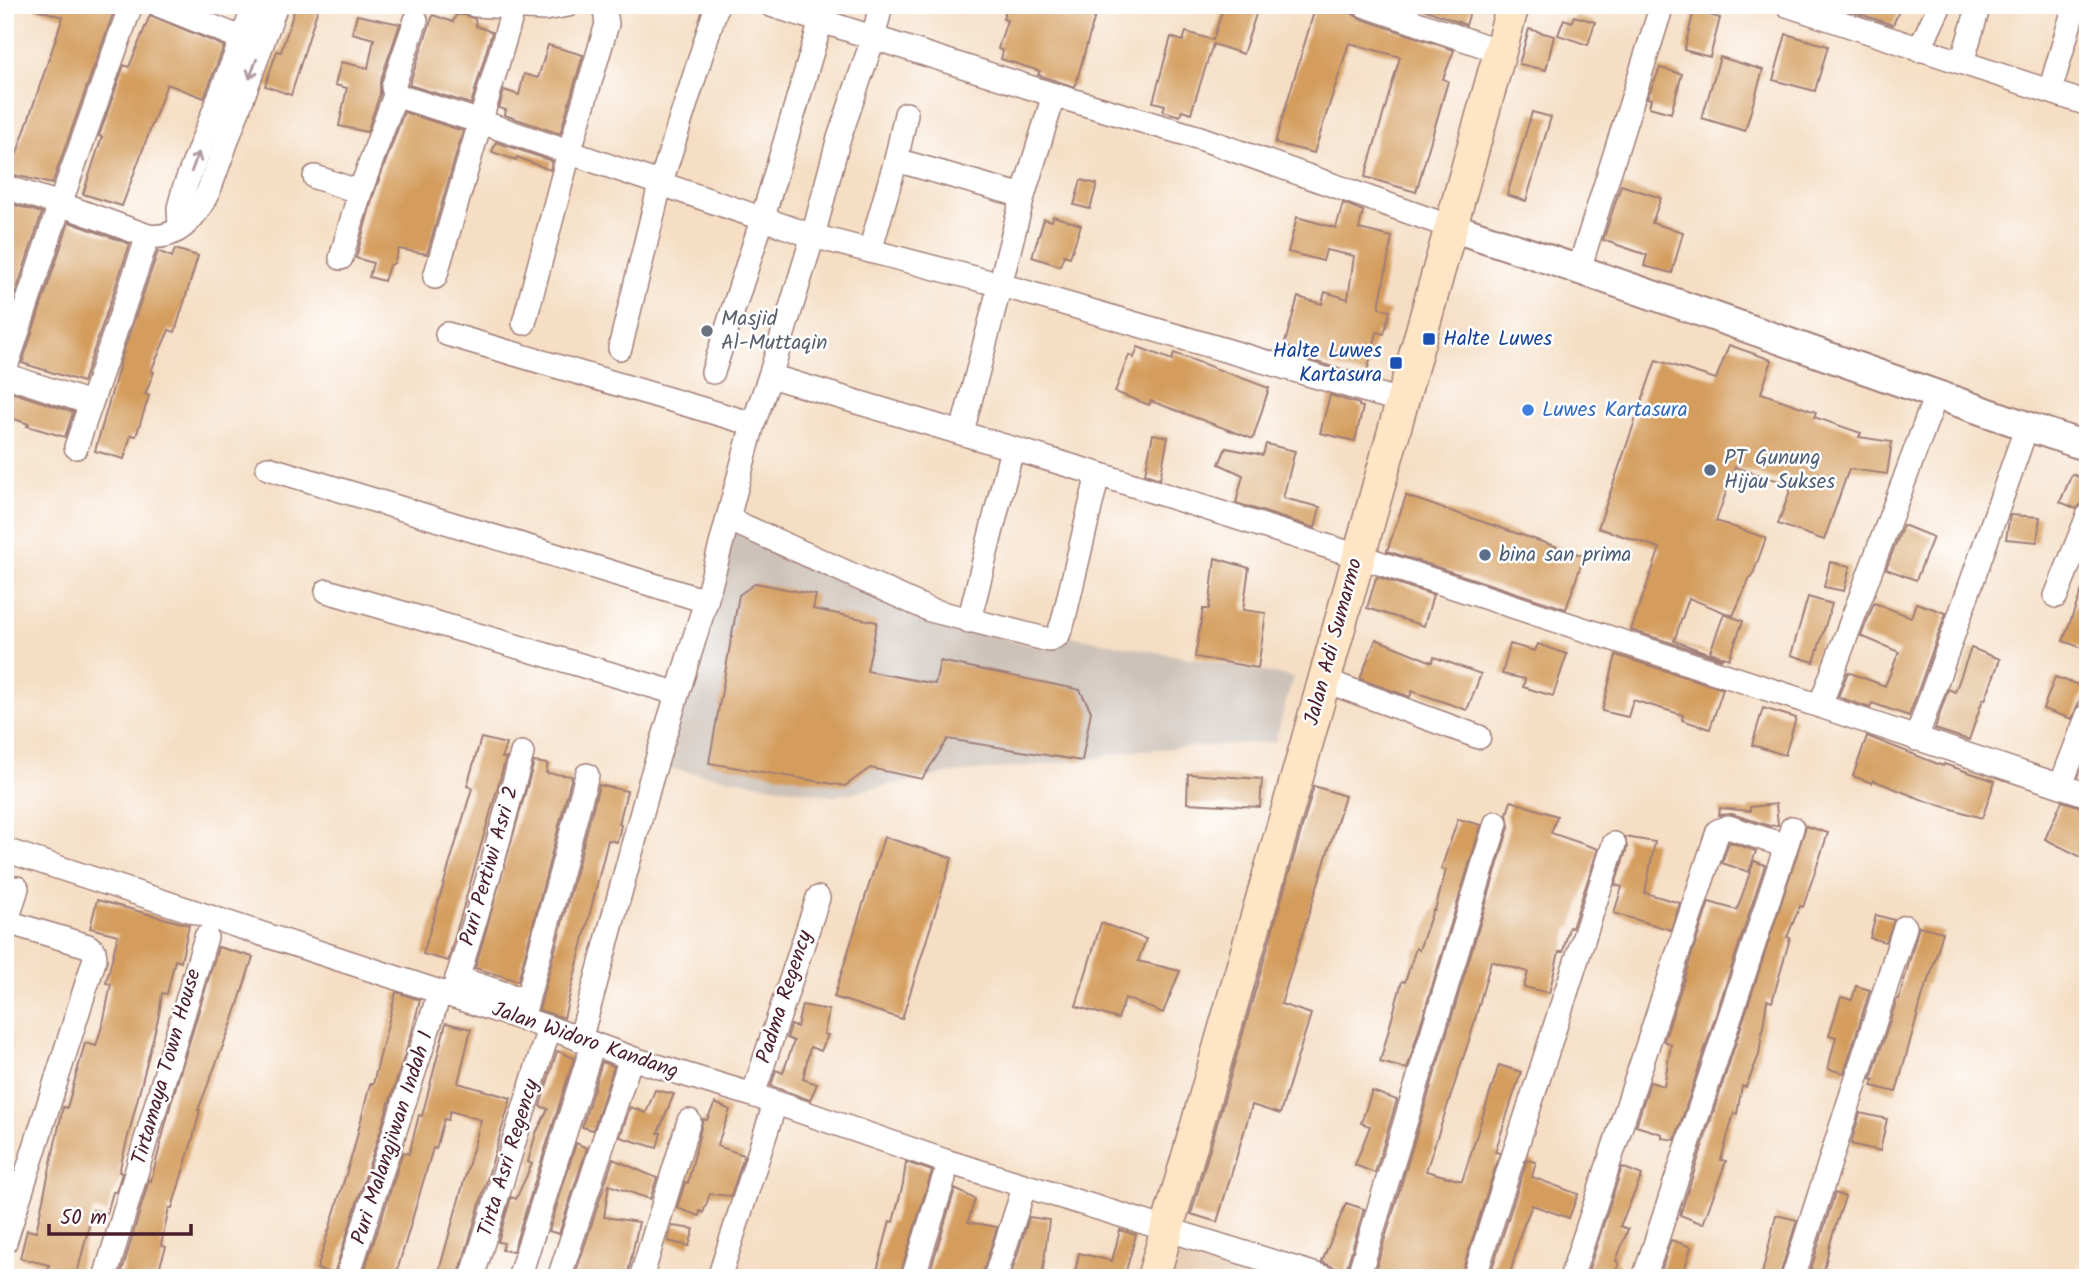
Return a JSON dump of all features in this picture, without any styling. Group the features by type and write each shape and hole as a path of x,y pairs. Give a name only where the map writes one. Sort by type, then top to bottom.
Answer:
{"main road":[{"name":"Jalan Adi Sumarmo","path":"1153,1278 1300,769 1513,5"}],"street":[{"path":"90,403 5,372 60,204 131,5"},
{"path":"159,5 241,38"},
{"path":"5,187 148,236 162,238 172,235 202,206 230,101 241,38 255,5"},
{"path":"230,101 276,5"},
{"path":"475,5 545,9 568,5"},
{"path":"524,323 569,153 607,24 606,9 602,5"},
{"path":"620,348 660,185 717,5"},
{"path":"771,5 1054,96 1200,138 2088,447"},
{"path":"519,1278 587,1042 651,779 706,601 753,424 813,236 838,141 873,39 881,5"},
{"path":"1364,5 1499,51"},
{"path":"1579,269 1662,5"},
{"path":"1787,5 1834,13 1919,50 2088,104"},
{"path":"1962,62 1979,5"},
{"path":"2050,90 2075,5"},
{"path":"1919,50 1940,6"},
{"path":"435,277 511,17"},
{"path":"341,258 360,192 395,95 393,87 416,20"},
{"path":"713,372 762,220 821,21"},
{"path":"395,95 813,236 1000,285 1401,401"},
{"path":"962,432 1023,196 1054,96"},
{"path":"870,251 906,114"},
{"path":"896,160 1023,196"},
{"path":"315,177 360,192"},
{"path":"76,447 148,236"},
{"path":"447,334 753,424"},
{"path":"770,376 962,432 1358,556 2088,795"},
{"path":"1820,706 1936,395"},
{"path":"1916,739 2027,426"},
{"path":"969,621 1012,449"},
{"path":"268,468 706,601"},
{"path":"728,519 930,610 1049,640 1058,635 1098,474"},
{"path":"2056,596 2088,516"},
{"path":"327,591 676,693"},
{"path":"1323,680 1479,737"},
{"path":"2061,785 2088,715"},
{"name":"Puri Pertiwi Asri 2","path":"449,991 491,868 522,753"},
{"path":"524,1010 587,775"},
{"path":"1358,1278 1496,823"},
{"path":"1571,1278 1718,831 1728,827 1789,837 1644,1278"},
{"path":"1474,1278 1614,844"},
{"name":"Jalan Widoro Kandang","path":"5,850 449,991 524,1010 587,1042 637,1060 753,1095 1016,1184 1326,1278"},
{"path":"5,1242 94,958 94,951 88,946 6,925 17,888"},
{"name":"Padma Regency","path":"753,1095 818,898"},
{"path":"1793,1278 1905,927"},
{"name":"Tirtamaya Town House","path":"105,1278 206,937"},
{"name":"Puri Malangjiwan Indah 1","path":"348,1278 449,991"},
{"name":"Tirta Asri Regency","path":"472,1278 546,1038"},
{"path":"559,1278 629,1064"},
{"path":"719,1278 773,1110"},
{"path":"641,1278 689,1121"},
{"path":"913,1278 944,1178"},
{"path":"995,1278 1021,1197"}],"shaded area":[{"path":"725,525 920,620 1050,649 1054,633 1293,677 1275,742 1128,751 1082,761 952,773 833,796 666,768"},
{"path":"1171,1251 1261,1278 1162,1278"}],"building":[{"path":"36,5 116,5 52,184 10,174 63,17 36,9"},
{"path":"296,5 319,5 291,95 265,86 277,51 281,52"},
{"path":"1007,5 1098,5 1075,87 1038,75 1040,71 1001,59 1003,51 998,49 1007,20 1003,19"},
{"path":"1224,5 1259,5 1243,54 1213,44 1191,113 1182,110 1180,116 1163,111 1165,105 1153,102 1171,37 1183,41 1186,32 1213,40"},
{"path":"1316,5 1345,5 1359,18 1454,50 1443,79 1448,81 1416,192 1365,177 1400,57 1349,43 1314,153 1275,143"},
{"path":"1413,5 1472,5 1466,25"},
{"path":"1847,5 1884,5 1899,11 1893,25 1845,9"},
{"path":"1694,11 1720,18 1710,57 1684,50"},
{"path":"150,15 224,46 204,98 167,84 122,206 83,194 102,137 99,136 124,65 129,67"},
{"path":"357,15 400,24 380,82 380,94 367,132 339,126 347,88 335,85 341,62 368,68 374,39 352,33"},
{"path":"433,15 453,22 456,15 465,15 475,19 476,26 492,32 471,104 409,85"},
{"path":"1574,16 1595,22 1588,45 1558,35 1564,19 1572,22"},
{"path":"1529,29 1554,36 1546,70 1519,64"},
{"path":"1786,34 1828,46 1815,91 1773,80"},
{"path":"548,45 583,55 560,134 505,115 506,110 499,108 504,90 519,95 524,74 538,78"},
{"path":"1720,57 1763,70 1745,131 1702,118"},
{"path":"1660,68 1682,74 1671,113 1649,107 1651,99 1647,98"},
{"path":"404,112 463,131 427,254 399,249 384,281 369,277 373,263 356,258 373,196"},
{"path":"1532,112 1551,117 1526,201 1507,195"},
{"path":"496,142 552,161 550,170 517,157 516,160 492,152"},
{"path":"1081,180 1097,184 1090,209 1074,205"},
{"path":"1621,185 1661,198 1652,223 1683,232 1672,273 1644,266 1647,255 1603,240"},
{"path":"5,202 42,213 5,325"},
{"path":"1343,203 1363,211 1359,229 1392,237 1379,308 1390,311 1384,334 1377,332 1366,376 1302,358 1303,352 1284,346 1298,297 1322,304 1325,292 1348,299 1354,256 1326,250 1323,261 1288,252 1297,217 1336,228"},
{"path":"1053,216 1081,225 1070,257 1064,255 1060,266 1032,257 1044,219 1052,221"},
{"path":"69,222 130,244 83,382 22,363"},
{"path":"175,249 198,256 175,332 169,330 151,371 154,372 145,394 149,396 136,436 131,435 124,459 95,451 123,353 158,251 172,257"},
{"path":"1729,345 1772,360 1761,393 1816,412 1814,417 1861,433 1859,437 1892,442 1887,474 1849,469 1824,540 1778,524 1792,485 1735,467 1716,521 1766,538 1752,577 1733,616 1689,598 1674,641 1721,659 1631,630 1660,548 1598,528 1656,360 1716,379"},
{"path":"1138,347 1172,360 1174,353 1269,388 1253,439 1151,401 1149,405 1115,392 1129,355 1134,358"},
{"path":"5,390 73,412 65,437 27,426 29,424 5,416"},
{"path":"1330,395 1363,407 1355,441 1320,433"},
{"path":"1153,434 1168,437 1160,479 1145,474"},
{"path":"1266,444 1295,451 1283,498 1320,507 1315,528 1236,503 1243,475 1219,464 1226,448 1263,455"},
{"path":"2072,474 2088,481 2088,502 2077,509 2060,502"},
{"name":"bina san prima","path":"1406,496 1584,556 1566,609 1387,551"},
{"path":"2010,515 2040,517 2037,542 2006,539"},
{"path":"1903,525 1933,537 1916,580 1886,569"},
{"path":"1215,558 1249,568 1243,610 1266,613 1258,668 1195,657 1203,609 1209,609"},
{"path":"1830,562 1850,566 1844,591 1824,587"},
{"path":"1378,577 1433,595 1424,626 1367,608"},
{"path":"2088,579 2088,650 2063,641"},
{"path":"756,583 816,595 813,609 877,622 867,671 935,684 940,661 1080,690 1091,711 1082,761 948,739 922,779 870,768 845,786 709,763 739,595"},
{"path":"1808,597 1832,604 1814,662 1791,655"},
{"path":"1874,603 1911,617 1916,603 1946,613 1909,716 1872,703 1870,708 1838,697 1848,672 1885,686 1899,652 1861,636"},
{"path":"1724,614 1743,621 1729,659 1710,652"},
{"path":"1376,639 1432,662 1434,657 1481,674 1467,710 1412,691 1410,697 1360,679"},
{"path":"1510,644 1535,651 1538,644 1567,654 1553,696 1523,687 1525,679 1502,674"},
{"path":"1971,648 2000,659 1969,740 1935,729 1948,689 1955,692"},
{"path":"1616,655 1723,689 1710,729 1682,720 1683,715 1633,700 1628,717 1602,711"},
{"path":"2055,677 2085,687 2072,719 2043,709"},
{"path":"1763,708 1796,718 1785,755 1752,745"},
{"path":"1867,736 1943,766 1944,764 1995,781 1982,818 1923,800 1873,780 1872,783 1853,776"},
{"path":"481,738 506,744 502,758 506,758 448,961 423,954 472,788 467,786"},
{"path":"534,762 548,764 546,773 572,776 518,981 475,968"},
{"path":"1188,774 1262,779 1260,807 1187,803"},
{"path":"599,785 627,791 617,842 608,840 564,1018 539,1010"},
{"path":"1314,786 1345,796 1281,1004 1311,1014 1280,1114 1252,1105 1217,1222 1191,1214"},
{"path":"1511,801 1557,816 1551,833 1598,849 1572,928 1569,927 1563,952 1559,952 1549,993 1524,987 1528,972 1491,961 1471,1034 1426,1171 1462,1181 1499,1065 1521,1072 1495,1152 1500,1153 1460,1278 1373,1278 1509,827 1507,814"},
{"path":"2062,801 2088,809 2088,847 2083,858 2045,839"},
{"path":"1776,804 1778,825 1770,826 1732,814 1719,815 1720,808 1750,811 1750,807"},
{"path":"1458,819 1481,825 1407,1069 1380,1062 1402,981 1405,982 1416,948 1419,950 1435,910 1446,870 1441,869"},
{"path":"1806,826 1828,833 1803,907 1800,906 1787,937 1790,938 1772,1002 1767,1000 1759,1055 1746,1087 1742,1086 1737,1114 1734,1113 1721,1160 1726,1161 1703,1224 1680,1215"},
{"path":"884,837 952,858 902,1019 834,997"},
{"path":"1625,837 1655,842 1645,893 1680,903 1671,930 1614,913 1622,887 1615,885 1627,848"},
{"path":"1729,842 1756,851 1749,872 1722,863"},
{"path":"1754,861 1765,865 1675,1140 1662,1138 1662,1134 1636,1126 1650,1082 1664,1086 1671,1044 1664,1041 1709,902 1737,910"},
{"path":"97,900 189,925 181,962 175,960 167,994 162,993 116,1192 113,1192 107,1213 93,1210 76,1278 46,1278 49,1265 20,1258 27,1230 36,1232 63,1107 67,1108 85,1043 96,1046 104,1019 111,984 106,983 118,935 90,928"},
{"path":"1876,915 1894,920 1886,942 1870,938"},
{"path":"1101,923 1146,939 1138,961 1180,971 1163,1013 1125,998 1118,1019 1076,1006"},
{"path":"1919,926 1943,932 1896,1092 1872,1086 1874,1080 1871,1079 1899,999"},
{"path":"218,947 253,957 233,1020 198,1110 193,1138 172,1208 169,1208 161,1245 166,1247 156,1278 120,1278 149,1180 151,1181 171,1103"},
{"path":"1856,986 1870,990 1844,1073 1828,1069 1836,1037 1829,1035 1841,997 1852,1000"},
{"path":"396,992 420,1000 334,1274 317,1269 354,1148 370,1084 373,1084"},
{"path":"802,1005 829,1010 824,1034 828,1035 821,1051 810,1047 803,1079 817,1084 810,1100 771,1086 776,1070 783,1073 794,1041 787,1038 791,1025 797,1027"},
{"path":"446,1023 471,1029 458,1083 511,1098 458,1278 437,1278 481,1120 450,1111 448,1120 444,1119 436,1149 433,1148 395,1278 362,1278 403,1152 409,1154 419,1115 422,1116"},
{"path":"557,1051 574,1058 513,1251 502,1250 504,1243 498,1242 511,1197 516,1199 532,1164 528,1162 536,1133 548,1109 540,1106"},
{"path":"602,1062 614,1066 593,1130 582,1127"},
{"path":"655,1090 674,1094 658,1133 661,1133 657,1148 620,1137 630,1107 646,1113"},
{"path":"1372,1091 1397,1100 1375,1173 1355,1165 1370,1126 1361,1123"},
{"path":"715,1103 730,1110 717,1146 744,1155 731,1196 710,1194 703,1213 700,1211 699,1216 677,1208 685,1182 688,1183 703,1119 707,1120"},
{"path":"1860,1113 1887,1119 1880,1151 1851,1144"},
{"path":"576,1143 587,1148 559,1234 549,1231"},
{"path":"613,1159 657,1178 650,1199 609,1185 604,1217 639,1222 627,1278 574,1278"},
{"path":"1527,1160 1536,1162 1532,1177 1578,1194 1569,1218 1532,1205 1521,1232 1509,1278 1489,1278"},
{"path":"906,1162 932,1171 899,1278 875,1278 890,1221 893,1222"},
{"path":"1622,1167 1642,1175 1620,1226 1628,1229 1616,1261 1619,1263 1613,1278 1586,1278"},
{"path":"955,1189 975,1199 968,1222 997,1227 981,1278 928,1278"},
{"path":"1835,1193 1845,1197 1822,1278 1808,1278"},
{"path":"1346,1203 1364,1209 1344,1277 1336,1268 1322,1262"},
{"path":"1776,1215 1797,1220 1779,1278 1761,1278"},
{"path":"1029,1217 1049,1220 1042,1278 1010,1278"},
{"path":"672,1226 694,1229 689,1246 668,1241"},
{"path":"1120,1230 1136,1235 1124,1278 1102,1278 1075,1272 1079,1253 1112,1261"},
{"path":"1671,1240 1691,1247 1682,1278 1659,1278"}],"place":[{"name":"Masjid Al-Muttaqin","path":"707,331"},
{"name":"Halte Luwes","path":"1429,339"},
{"name":"Halte Luwes Kartasura","path":"1396,363"},
{"name":"Luwes Kartasura","path":"1528,410"},
{"name":"PT Gunung Hijau Sukses","path":"1710,470"},
{"name":"bina san prima","path":"1485,555"}]}
